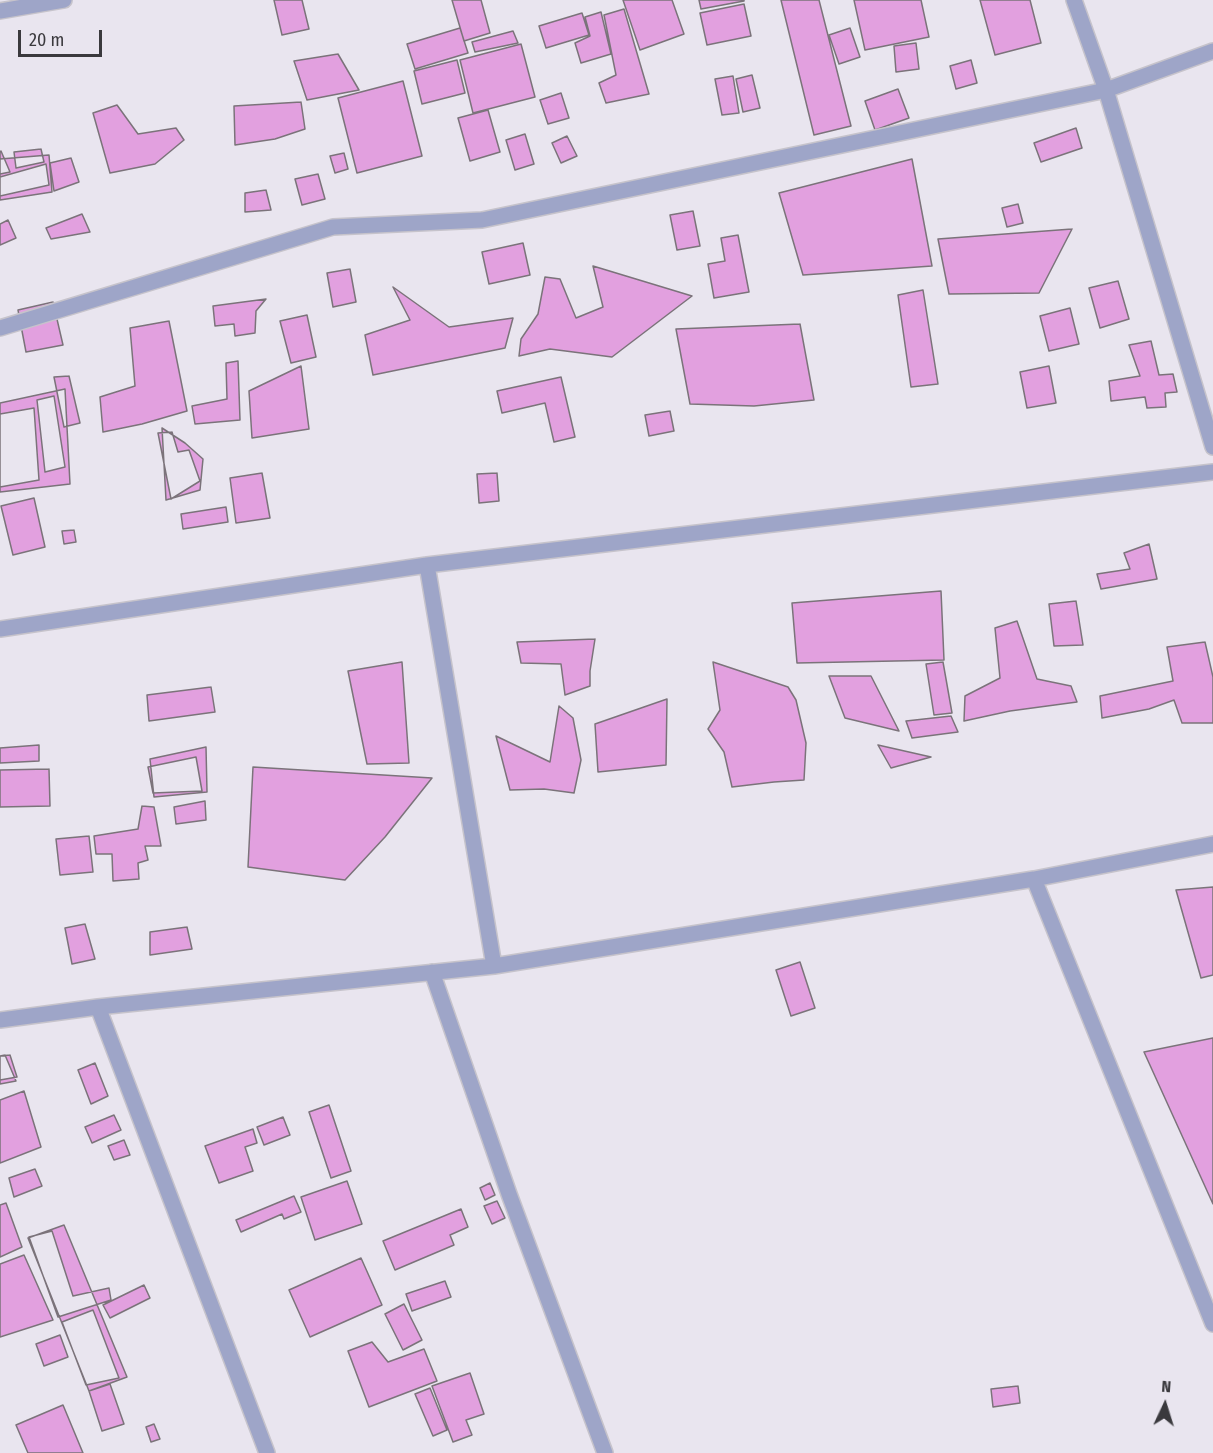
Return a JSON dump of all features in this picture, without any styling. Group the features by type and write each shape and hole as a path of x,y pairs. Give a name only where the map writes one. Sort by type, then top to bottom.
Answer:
{"street":[{"path":"0,11 64,0"},
{"path":"1074,0 1106,90 1213,447"},
{"path":"0,328 333,227 482,220 1106,90 1213,51"},
{"path":"0,629 427,565 1213,472"},
{"path":"427,565 494,966"},
{"path":"0,1020 98,1007 494,966 1035,879 1213,844"},
{"path":"1035,879 1213,1324"},
{"path":"432,972 513,1205 605,1453"},
{"path":"98,1007 267,1453"}],"building":[{"path":"274,0 302,0 309,29 282,35"},
{"path":"452,0 481,0 490,33 464,41"},
{"path":"623,0 672,0 684,34 640,50"},
{"path":"699,0 744,0 744,1 701,9"},
{"path":"781,0 819,0 851,126 814,135"},
{"path":"854,0 921,0 929,37 865,50"},
{"path":"980,0 1030,0 1041,43 995,55"},
{"path":"744,4 751,36 707,45 700,13"},
{"path":"624,9 649,94 606,103 599,83 616,75 604,15"},
{"path":"601,12 611,54 581,63 575,43 590,36 585,17"},
{"path":"582,13 589,35 546,48 539,26"},
{"path":"460,28 468,53 415,69 407,44"},
{"path":"850,28 860,57 839,64 829,35"},
{"path":"513,31 518,43 475,52 472,42"},
{"path":"916,43 919,69 896,72 894,46"},
{"path":"521,44 535,97 473,113 460,60"},
{"path":"338,54 359,90 307,100 294,61"},
{"path":"457,60 465,93 422,104 414,71"},
{"path":"971,60 977,83 956,89 950,66"},
{"path":"752,75 760,108 743,112 736,79"},
{"path":"733,76 739,113 722,115 715,79"},
{"path":"403,81 422,156 357,173 338,98"},
{"path":"898,89 909,118 875,130 865,101"},
{"path":"561,93 569,118 548,124 540,100"},
{"path":"301,102 305,129 275,139 235,145 234,106"},
{"path":"117,105 138,134 176,128 184,140 155,164 110,173 93,113"},
{"path":"488,110 500,152 470,161 458,118"},
{"path":"1076,128 1082,148 1041,162 1034,143"},
{"path":"525,134 534,164 515,170 506,140"},
{"path":"567,136 577,156 561,163 552,143"},
{"path":"41,149 44,162 16,168 14,152"},
{"path":"0,152 10,172 0,174"},
{"path":"344,153 348,169 335,173 330,156"},
{"path":"49,155 52,192 0,200 0,159"},
{"path":"71,158 79,182 54,191 50,163"},
{"path":"912,159 932,266 803,275 779,193"},
{"path":"46,164 49,185 0,196 0,177"},
{"path":"318,174 325,199 302,205 295,179"},
{"path":"266,190 271,210 245,212 245,193"},
{"path":"1018,204 1023,223 1007,227 1002,208"},
{"path":"693,211 700,246 677,250 670,215"},
{"path":"82,214 90,232 51,239 46,228"},
{"path":"8,220 16,238 0,245 0,224"},
{"path":"1072,229 1039,293 949,294 938,239"},
{"path":"738,235 749,292 714,298 708,264 725,261 721,238"},
{"path":"523,243 530,275 489,284 482,252"},
{"path":"593,266 692,296 612,357 550,349 519,356 521,339 538,314 545,277 560,279 576,318 603,307"},
{"path":"350,269 356,302 333,307 327,273"},
{"path":"1118,281 1129,319 1100,328 1089,288"},
{"path":"393,287 449,327 513,318 505,348 373,375 365,335 410,320"},
{"path":"923,290 938,384 911,387 898,295"},
{"path":"266,299 256,311 255,333 235,336 234,324 215,326 213,306"},
{"path":"53,302 63,345 26,352 18,310"},
{"path":"1070,308 1079,344 1049,351 1040,316"},
{"path":"307,315 316,357 291,363 280,321"},
{"path":"169,321 187,411 103,432 100,397 135,386 130,328"},
{"path":"800,324 814,400 754,406 690,404 676,329"},
{"path":"1151,341 1159,375 1173,374 1177,392 1165,393 1166,407 1147,408 1145,397 1111,401 1109,381 1140,376 1129,345"},
{"path":"238,361 240,420 195,424 192,406 227,399 226,363"},
{"path":"301,366 309,429 252,438 249,391"},
{"path":"1049,366 1056,403 1027,408 1020,372"},
{"path":"69,376 80,423 64,427 54,377"},
{"path":"561,377 575,437 554,442 545,403 502,413 497,391"},
{"path":"65,389 70,484 0,492 0,403"},
{"path":"54,396 65,467 45,472 37,400"},
{"path":"34,408 39,480 0,487 0,414"},
{"path":"670,411 674,431 649,436 645,415"},
{"path":"162,428 185,443 203,459 200,490 166,500"},
{"path":"172,432 178,452 189,450 200,481 171,499 158,433"},
{"path":"262,473 270,518 236,523 230,478"},
{"path":"497,473 499,501 479,503 477,474"},
{"path":"34,498 45,547 13,555 1,506"},
{"path":"226,507 228,522 183,529 181,514"},
{"path":"74,530 76,542 64,544 62,531"},
{"path":"1149,544 1157,579 1101,589 1097,574 1130,569 1124,553"},
{"path":"941,591 944,660 797,663 792,603"},
{"path":"1076,601 1083,645 1054,646 1049,604"},
{"path":"1017,621 1037,679 1071,686 1077,702 1010,711 964,721 965,696 1000,678 995,628"},
{"path":"595,639 590,686 565,695 561,664 521,663 517,642"},
{"path":"1205,642 1213,677 1213,723 1182,723 1174,700 1149,709 1102,718 1100,696 1173,681 1167,647"},
{"path":"402,662 409,763 367,764 348,671"},
{"path":"713,662 788,687 796,700 806,743 804,780 732,787 724,752 708,729 720,710"},
{"path":"943,662 952,713 934,715 926,664"},
{"path":"829,676 871,676 899,731 845,718"},
{"path":"211,687 215,712 149,721 147,695"},
{"path":"667,699 666,765 598,772 595,724"},
{"path":"559,706 573,718 581,760 574,793 544,789 510,790 496,736 550,762"},
{"path":"951,716 958,732 912,738 906,721"},
{"path":"39,745 39,761 0,763 0,748"},
{"path":"878,745 931,757 891,768"},
{"path":"206,747 207,792 154,797 150,759"},
{"path":"196,757 202,791 153,793 148,767"},
{"path":"253,767 432,778 385,837 345,880 248,867"},
{"path":"49,769 50,806 0,807 0,770"},
{"path":"205,801 206,820 176,824 174,807"},
{"path":"142,806 154,807 161,846 145,846 148,860 138,863 139,879 113,881 112,854 96,854 94,836 138,829"},
{"path":"89,836 93,872 60,875 56,839"},
{"path":"1213,887 1213,975 1201,978 1176,890"},
{"path":"85,924 95,959 72,964 65,928"},
{"path":"187,927 192,949 150,955 150,932"},
{"path":"800,962 815,1008 791,1016 776,970"},
{"path":"1213,1038 1213,1204 1144,1052"},
{"path":"5,1055 16,1081 0,1084 0,1056"},
{"path":"10,1055 17,1077 0,1080 0,1056"},
{"path":"95,1063 108,1096 91,1104 78,1070"},
{"path":"24,1091 41,1147 0,1163 0,1100"},
{"path":"329,1105 351,1171 331,1178 309,1112"},
{"path":"114,1115 121,1130 92,1143 85,1127"},
{"path":"283,1117 290,1135 264,1145 257,1127"},
{"path":"253,1129 257,1143 245,1147 253,1171 219,1183 205,1146"},
{"path":"124,1140 130,1155 114,1160 108,1146"},
{"path":"35,1169 42,1186 14,1197 9,1178"},
{"path":"347,1181 362,1224 315,1240 301,1197"},
{"path":"490,1183 495,1195 485,1200 480,1188"},
{"path":"294,1196 301,1212 284,1219 282,1214 241,1232 236,1220"},
{"path":"497,1201 505,1218 492,1224 484,1206"},
{"path":"6,1203 22,1247 0,1257 0,1205"},
{"path":"461,1209 468,1227 450,1235 454,1245 395,1270 383,1241"},
{"path":"64,1225 127,1377 89,1391 28,1238"},
{"path":"52,1231 73,1296 109,1288 111,1300 58,1317 29,1237"},
{"path":"24,1255 53,1320 0,1337 0,1264"},
{"path":"361,1258 382,1305 310,1337 289,1290"},
{"path":"445,1281 451,1297 412,1311 406,1294"},
{"path":"144,1285 150,1298 110,1318 103,1305"},
{"path":"404,1304 422,1340 403,1350 385,1314"},
{"path":"93,1310 119,1378 86,1385 62,1322"},
{"path":"60,1335 68,1357 44,1366 36,1344"},
{"path":"372,1342 388,1362 424,1349 437,1381 369,1407 348,1351"},
{"path":"470,1373 484,1414 466,1420 472,1435 453,1442 432,1386"},
{"path":"110,1384 124,1424 102,1431 89,1391"},
{"path":"1018,1386 1020,1403 993,1407 991,1389"},
{"path":"430,1388 447,1430 433,1436 415,1394"},
{"path":"63,1405 83,1453 28,1453 16,1425"},
{"path":"154,1424 160,1439 151,1442 146,1427"}]}
